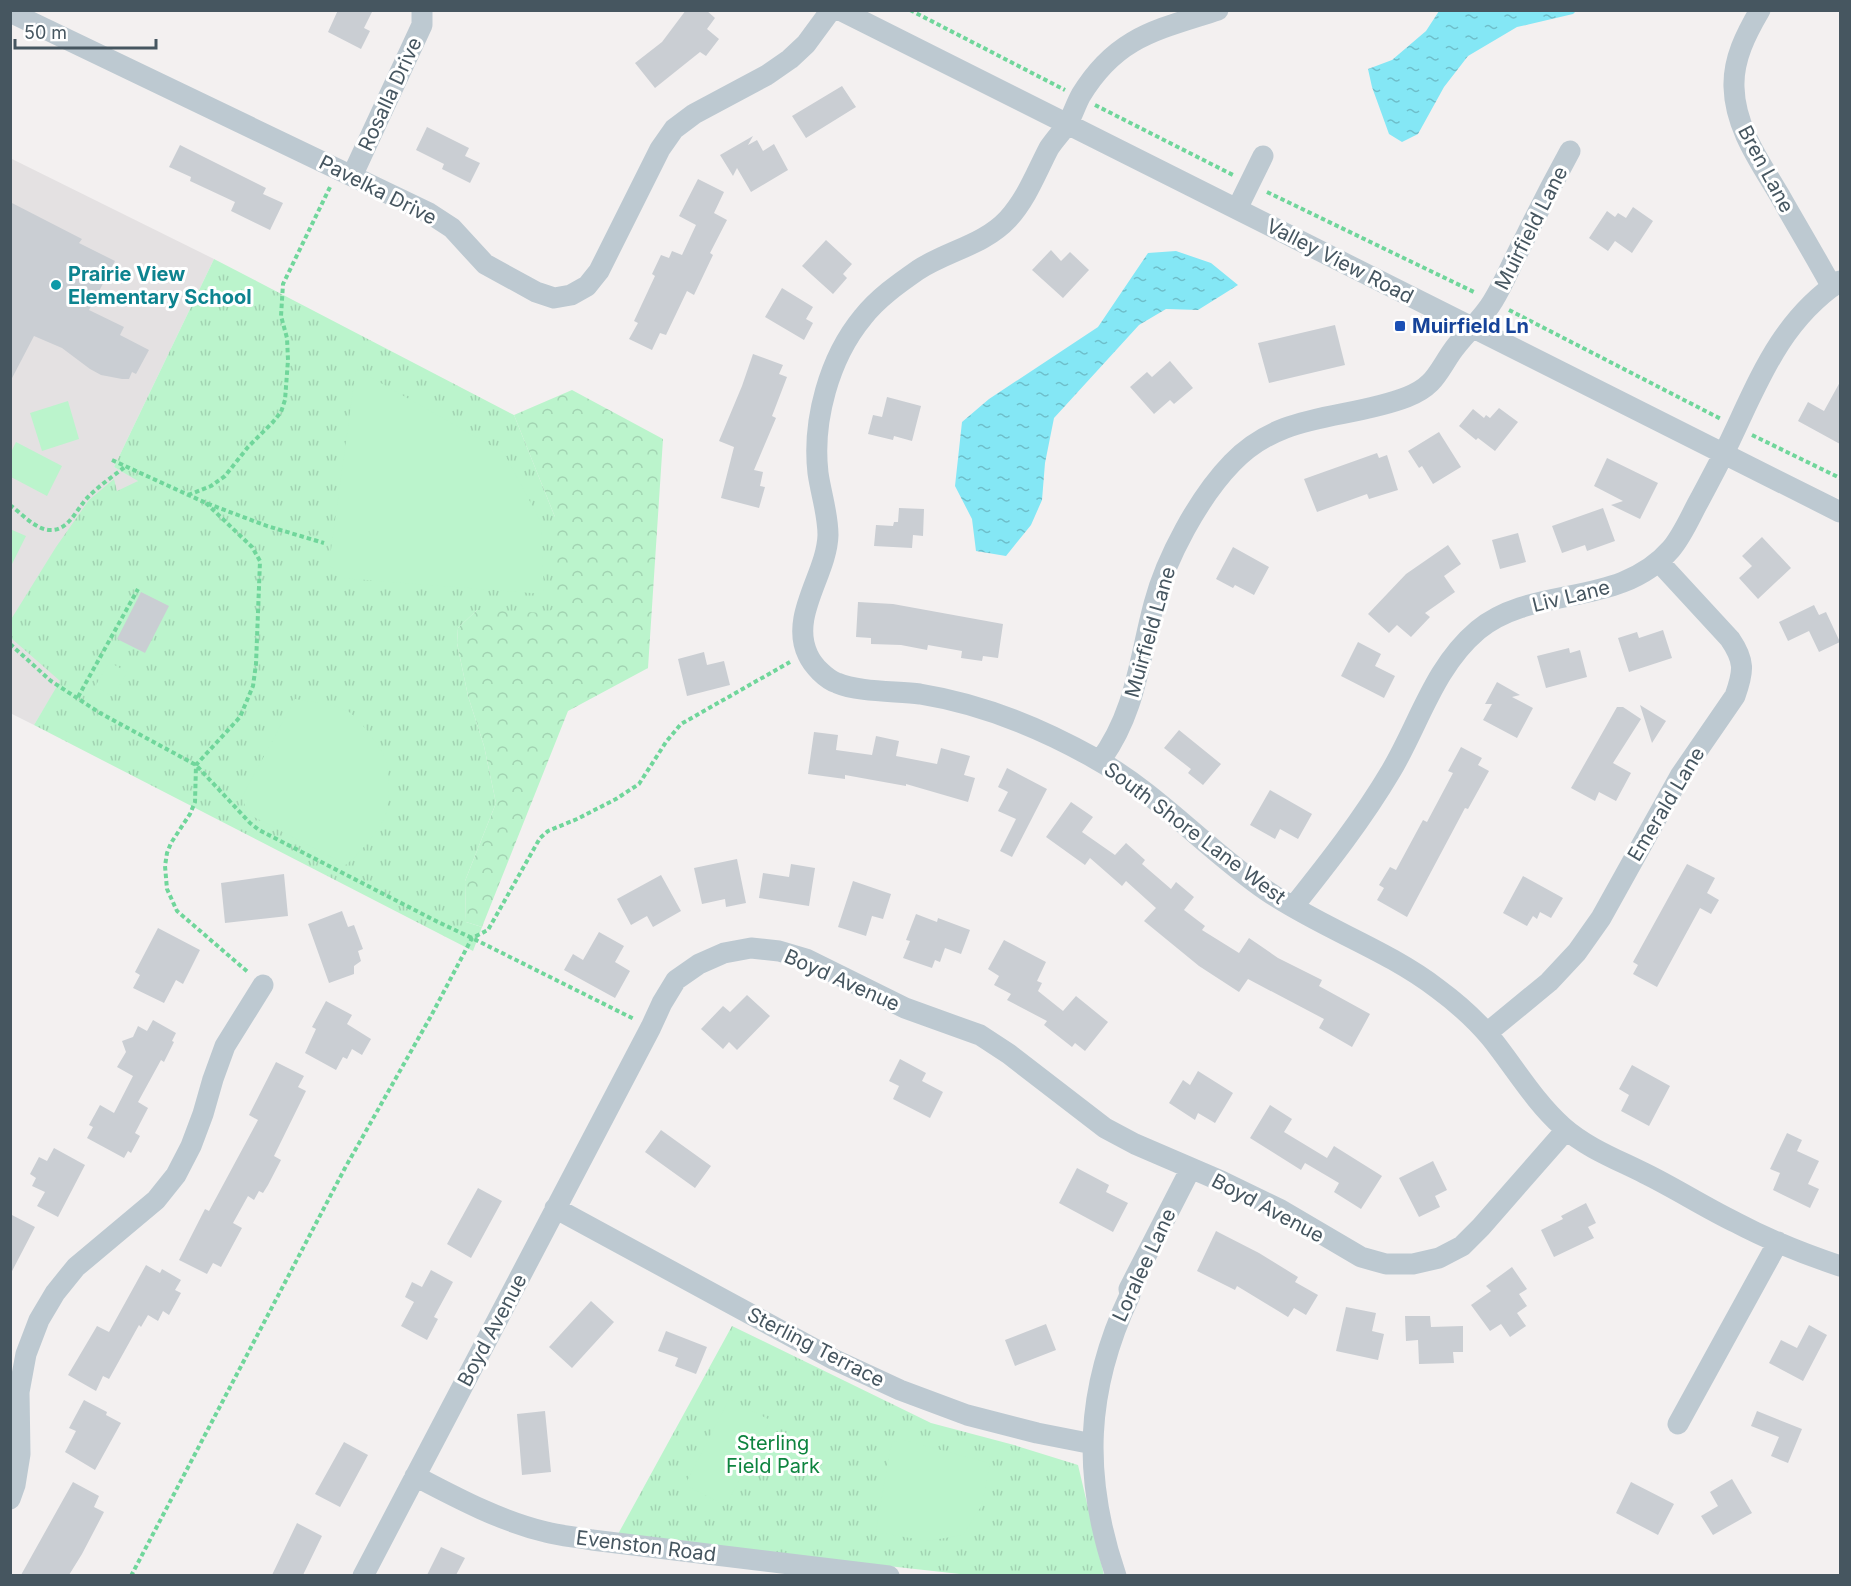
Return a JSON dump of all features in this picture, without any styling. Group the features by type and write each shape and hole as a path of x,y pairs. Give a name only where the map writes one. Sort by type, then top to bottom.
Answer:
{"street":[{"name":"Rosalla Drive","path":"352,176 414,45 422,25 422,10"},
{"name":"Pavelka Drive","path":"10,12 429,213 452,228 485,264 536,292 554,298 571,295 588,286 599,272 660,149 674,129 694,114 767,75 790,59 806,44 831,10"},
{"name":"Valley View Road","path":"840,10 1840,512"},
{"path":"806,653 803,630 806,609 824,561 828,536 826,510 818,471 818,430 826,390 840,352 862,318 892,288 925,265 983,239 1003,225 1030,188 1053,142 1067,124 1079,97 1104,63 1128,43 1157,30 1218,10"},
{"name":"Bren Lane","path":"1760,10 1737,58 1734,86 1737,116 1749,142 1836,284"},
{"name":"Muirfield Lane","path":"1100,761 1124,721 1136,687 1154,602 1173,552 1200,505 1232,463 1256,443 1282,428 1311,419 1390,402 1409,396 1428,386 1441,371 1451,353 1493,302 1570,152"},
{"path":"1237,209 1263,156"},
{"name":"Liv Lane","path":"1293,907 1356,826 1375,797 1441,673 1458,648 1480,628 1506,614 1627,582 1659,562 1688,522 1724,454 1763,369 1786,333 1815,301 1836,284"},
{"name":"Emerald Lane","path":"1487,1033 1549,982 1577,952 1601,918 1680,776 1735,696 1743,666 1738,652 1730,639 1659,562"},
{"name":"South Shore Lane West","path":"806,653 818,670 836,683 857,688 921,694 983,708 1043,731 1100,761 1152,798 1238,869 1293,907 1436,987 1487,1033 1538,1102 1566,1130 1591,1147 1644,1172 1736,1223 1808,1256 1840,1266"},
{"name":"Boyd Avenue","path":"363,1575 651,1028 662,1003 676,980 699,964 724,952 752,948 779,951 806,959 905,1008 980,1035 1009,1054 1105,1128 1135,1144 1281,1210 1361,1257 1386,1264 1413,1264 1440,1258 1462,1246 1566,1130"},
{"path":"10,1499 15,1485 20,1454 19,1392 26,1354 39,1320 55,1293 76,1267 156,1200 176,1175 204,1114 225,1046 262,986"},
{"name":"Loralee Lane","path":"1116,1575 1108,1554 1097,1503 1093,1444 1095,1400 1114,1328 1130,1295 1129,1289 1191,1168"},
{"name":"Sterling Terrace","path":"555,1208 833,1359 900,1390 967,1415 1037,1433 1093,1444"},
{"path":"1678,1424 1778,1242"},
{"name":"Evenston Road","path":"415,1476 500,1517 546,1532 592,1540 889,1575"}],"path":[{"path":"910,10 1249,183 1493,302 1840,478"},
{"path":"188,495 211,486 225,476 281,412 285,400 288,360 287,338 281,316 283,284 330,187"},
{"path":"112,460 206,503 267,526 324,543"},
{"path":"10,505 35,524 48,531 55,530 69,522 87,498 125,467"},
{"path":"206,503 252,547 260,561 256,664 253,686 240,717 196,765 195,802 167,853 167,889 173,904 183,917 262,986"},
{"path":"78,697 138,589"},
{"path":"10,644 51,681 123,726 196,765 259,830 651,1028"},
{"path":"131,1575 345,1168 431,1016 472,938 488,930 540,838 548,831 606,804 639,784 666,742 681,724 806,653"}],"shaded area":[{"path":"10,158 214,259 114,467 138,480 61,681 34,725 10,713"}],"green space":[{"path":"214,259 514,415 555,517 557,602 553,609 546,613 477,610 458,628 457,643 468,696 484,746 496,803 465,881 466,922 482,927 473,951 34,725 60,681 11,638 10,621 56,547 89,500 114,479 117,491 138,481 114,467"},
{"path":"356,369 504,453 541,522 544,594 341,578 329,564"},
{"path":"572,390 663,439 648,668 568,711 482,927 466,922 465,881 496,803 484,746 468,696 457,643 458,628 477,610 555,517 514,415"},
{"path":"68,401 79,439 42,451 30,413"},
{"path":"16,442 62,466 47,496 11,477 11,452"},
{"path":"10,529 26,536 11,566 10,566"},
{"path":"109,662 127,672 113,697 95,687"},
{"path":"295,699 330,705 349,712 370,734 386,760 389,789 386,814 367,844 346,865 248,814 242,797"},
{"name":"Sterling Field Park","path":"732,1326 931,1423 1078,1465 1104,1575 969,1575 617,1536"},
{"path":"729,1399 770,1420 726,1506 685,1485"},
{"path":"899,1439 990,1463 982,1505 963,1535 927,1541 876,1532 890,1450 892,1444"}],"water":[{"path":"1439,11 1576,11 1573,14 1517,27 1468,56 1444,87 1418,134 1402,142 1389,134 1368,69 1392,60 1426,31"},
{"path":"1176,251 1211,263 1238,285 1198,310 1166,309 1139,325 1054,418 1045,463 1042,500 1031,525 1006,556 976,551 972,519 955,486 962,422 989,399 1098,327 1148,253"}],"building":[{"path":"338,10 373,10 364,28 370,31 361,49 328,32"},
{"path":"686,10 706,10 715,18 707,29 719,39 706,56 700,52 655,88 635,63 662,42"},
{"path":"842,86 856,107 806,138 792,116"},
{"path":"427,127 469,148 465,156 480,163 470,183 442,169 444,164 416,150"},
{"path":"753,136 748,145 757,140 763,151 774,144 788,170 751,192 737,168 733,176 720,155"},
{"path":"180,145 266,188 263,194 283,203 270,230 231,211 235,202 190,181 191,177 169,167"},
{"path":"698,179 724,192 714,213 727,220 710,253 713,255 694,295 687,291 666,335 660,333 652,350 629,339 638,323 634,321 655,276 652,274 661,255 669,258 672,251 682,255 696,225 679,216"},
{"name":"Prairie View Elementary School","path":"10,202 82,239 79,243 115,261 89,310 124,327 120,335 149,350 136,374 132,372 129,379 101,375 62,348 34,336 10,382"},
{"path":"1633,207 1653,221 1632,253 1615,241 1608,251 1589,238 1607,211 1615,217 1618,213 1626,218"},
{"path":"826,240 852,264 843,274 847,278 833,294 802,266"},
{"path":"1051,250 1061,261 1070,252 1089,270 1063,298 1032,270"},
{"path":"782,288 813,307 806,319 813,323 804,340 765,317"},
{"path":"1335,325 1345,365 1269,383 1258,343"},
{"path":"753,354 783,365 779,374 787,377 772,416 776,418 754,470 763,472 760,486 765,487 759,508 721,498 734,447 719,441"},
{"path":"1170,361 1193,388 1174,404 1170,400 1154,414 1130,387 1147,372 1152,377"},
{"path":"1840,382 1840,444 1798,421 1808,402 1824,411"},
{"path":"887,397 921,406 912,441 894,436 893,440 868,434 873,415 882,417"},
{"path":"1499,408 1518,422 1495,451 1478,438 1476,440 1459,426 1473,409 1484,418 1486,415 1490,418"},
{"path":"1439,432 1461,467 1433,484 1422,466 1419,468 1408,451"},
{"path":"1377,453 1379,458 1387,455 1398,490 1369,499 1367,494 1317,512 1304,479"},
{"path":"1607,458 1658,483 1640,519 1611,505 1623,501 1594,486"},
{"path":"899,508 924,509 923,536 913,535 912,548 874,546 876,525 893,526 894,522 898,522"},
{"path":"1603,508 1615,541 1587,551 1585,545 1562,553 1552,526"},
{"path":"1518,533 1526,562 1500,569 1492,540"},
{"path":"1762,537 1791,568 1758,599 1739,578 1752,566 1742,556"},
{"path":"1448,545 1461,564 1444,576 1455,592 1425,613 1430,617 1411,637 1397,625 1389,633 1368,614 1406,574"},
{"path":"1233,547 1269,567 1254,595 1235,585 1233,588 1216,579"},
{"path":"141,592 169,606 145,653 117,639"},
{"path":"858,602 893,604 1003,624 998,658 983,656 982,661 961,658 962,651 928,645 927,650 901,645 871,644 871,638 856,637"},
{"path":"1814,605 1819,615 1826,612 1840,642 1819,652 1809,631 1788,641 1779,622"},
{"path":"1663,630 1672,658 1629,672 1618,638 1637,632 1639,638"},
{"path":"1358,642 1381,654 1375,666 1395,676 1384,698 1341,676"},
{"path":"1569,648 1570,653 1580,650 1587,677 1546,688 1537,656"},
{"path":"704,652 707,665 724,661 730,685 687,696 678,659"},
{"path":"1497,682 1520,695 1512,697 1533,708 1517,738 1483,720 1492,704 1485,704"},
{"path":"1640,705 1666,721 1652,743"},
{"path":"1617,707 1623,707 1641,719 1613,763 1631,773 1616,801 1599,792 1595,801 1571,788"},
{"path":"1179,730 1221,764 1203,785 1188,773 1191,769 1164,748"},
{"path":"814,732 838,735 836,750 872,755 876,736 899,741 896,756 937,764 941,748 970,756 964,775 975,778 968,802 906,784 906,786 845,775 845,779 808,774"},
{"path":"1461,747 1482,758 1478,765 1489,771 1468,809 1465,808 1407,917 1377,900 1384,888 1379,885 1390,867 1396,870 1423,820 1427,822 1453,773 1448,771"},
{"path":"1007,768 1047,789 1012,857 1000,851 1016,819 998,811 1008,792 998,787"},
{"path":"1270,790 1312,814 1298,839 1280,829 1275,839 1250,825"},
{"path":"1071,802 1093,817 1082,832 1115,855 1126,843 1145,860 1142,864 1171,889 1176,882 1194,897 1184,910 1205,926 1202,930 1239,953 1249,938 1278,958 1322,980 1319,986 1370,1014 1352,1047 1319,1028 1324,1019 1248,979 1239,992 1199,966 1144,921 1156,908 1126,881 1122,886 1090,858 1085,865 1046,837"},
{"path":"737,859 746,903 726,907 725,899 702,904 694,868"},
{"path":"791,864 815,868 809,906 759,898 763,873 789,877"},
{"path":"1687,864 1715,878 1707,893 1719,900 1711,914 1700,908 1657,987 1633,974 1638,965 1633,962"},
{"path":"284,874 288,916 225,923 221,883"},
{"path":"661,875 681,911 653,927 647,916 631,925 617,899"},
{"path":"1523,876 1563,898 1551,918 1540,912 1537,919 1533,916 1527,926 1503,913"},
{"path":"853,881 891,894 883,919 872,916 866,936 838,927"},
{"path":"342,911 348,927 354,925 363,949 358,951 361,961 354,966 354,974 329,983 308,924"},
{"path":"916,914 937,922 938,918 970,930 961,954 945,948 940,962 935,960 932,968 903,958 910,941 906,940"},
{"path":"158,928 200,950 183,984 176,980 164,1003 133,988 140,975 135,972"},
{"path":"599,932 624,946 615,962 630,971 615,998 564,970 573,954 583,960"},
{"path":"1004,940 1046,962 1037,981 1042,983 1038,991 1063,1011 1076,996 1108,1022 1085,1051 1075,1043 1072,1047 1044,1025 1047,1021 1007,1000 1011,994 994,985 999,976 988,969"},
{"path":"747,995 770,1016 737,1050 729,1042 723,1049 701,1029 723,1006 730,1012"},
{"path":"326,1001 352,1015 347,1024 371,1039 362,1055 352,1049 347,1059 343,1057 336,1070 305,1053 316,1029 312,1027"},
{"path":"153,1020 176,1033 164,1062 161,1060 138,1102 148,1108 135,1133 140,1136 131,1153 128,1151 124,1158 87,1138 93,1127 89,1125 100,1105 114,1113 133,1076 117,1067 126,1052 122,1041 133,1037 138,1026 147,1031"},
{"path":"900,1059 926,1073 922,1081 943,1092 930,1118 893,1099 899,1086 889,1081"},
{"path":"276,1062 304,1076 298,1087 306,1091 274,1156 281,1160 268,1185 263,1193 259,1191 254,1200 248,1196 233,1223 242,1228 221,1267 213,1263 207,1274 179,1260 205,1209 209,1211 258,1120 249,1115"},
{"path":"1632,1065 1670,1086 1649,1126 1621,1111 1629,1095 1619,1089"},
{"path":"1198,1071 1233,1093 1215,1123 1198,1113 1195,1120 1169,1103 1183,1080 1190,1085"},
{"path":"1270,1105 1292,1119 1284,1132 1327,1158 1334,1146 1382,1176 1361,1209 1334,1192 1339,1183 1305,1163 1301,1170 1250,1138"},
{"path":"661,1130 711,1166 695,1188 645,1152"},
{"path":"1787,1133 1802,1140 1797,1151 1819,1161 1808,1184 1819,1189 1810,1208 1773,1190 1780,1173 1770,1169"},
{"path":"54,1148 85,1165 58,1217 37,1206 45,1192 32,1186 36,1178 30,1174 39,1157 47,1161"},
{"path":"1433,1161 1447,1190 1435,1196 1440,1207 1419,1217 1399,1178"},
{"path":"1077,1168 1109,1185 1106,1192 1128,1203 1113,1232 1059,1203"},
{"path":"478,1188 502,1201 471,1258 447,1244"},
{"path":"1586,1203 1596,1223 1588,1227 1594,1238 1554,1257 1541,1230 1563,1219 1561,1216"},
{"path":"10,1214 35,1227 10,1275"},
{"path":"1216,1231 1259,1253 1298,1277 1295,1282 1318,1295 1306,1315 1294,1308 1288,1317 1237,1286 1235,1290 1197,1271"},
{"path":"146,1265 160,1273 162,1269 181,1280 175,1290 181,1293 169,1315 163,1311 158,1321 148,1315 141,1327 139,1325 109,1379 103,1376 96,1391 68,1375 97,1326 109,1332"},
{"path":"1512,1267 1527,1289 1519,1294 1527,1306 1517,1313 1526,1326 1510,1337 1501,1324 1490,1331 1471,1305 1491,1291 1486,1286"},
{"path":"431,1270 453,1282 434,1317 438,1319 427,1340 401,1326 414,1302 405,1297 412,1282 422,1287"},
{"path":"591,1301 614,1322 572,1368 549,1347"},
{"path":"1346,1307 1376,1313 1372,1331 1384,1334 1378,1360 1336,1351"},
{"path":"1405,1316 1430,1316 1431,1327 1463,1326 1463,1352 1453,1352 1454,1363 1419,1364 1418,1340 1406,1341"},
{"path":"1046,1324 1056,1350 1015,1366 1005,1340"},
{"path":"1809,1325 1827,1335 1803,1381 1769,1363 1781,1340 1797,1348"},
{"path":"666,1331 707,1347 696,1374 675,1366 678,1358 658,1351"},
{"path":"84,1400 107,1412 106,1415 121,1423 95,1470 65,1452 76,1431 69,1428"},
{"path":"545,1411 551,1472 522,1475 517,1414"},
{"path":"1757,1411 1802,1429 1788,1463 1771,1456 1779,1437 1751,1426"},
{"path":"344,1442 368,1455 340,1507 315,1494"},
{"path":"1732,1479 1752,1513 1713,1535 1701,1516 1718,1506 1710,1492"},
{"path":"73,1482 99,1496 94,1507 104,1512 82,1554 69,1575 21,1575"},
{"path":"1631,1482 1674,1504 1658,1535 1616,1513"},
{"path":"297,1523 322,1536 303,1575 272,1575"},
{"path":"441,1547 465,1558 456,1575 427,1575"}],"place":[{"name":"Prairie View Elementary School","path":"56,285"},
{"name":"Muirfield Ln","path":"1400,326"}]}
